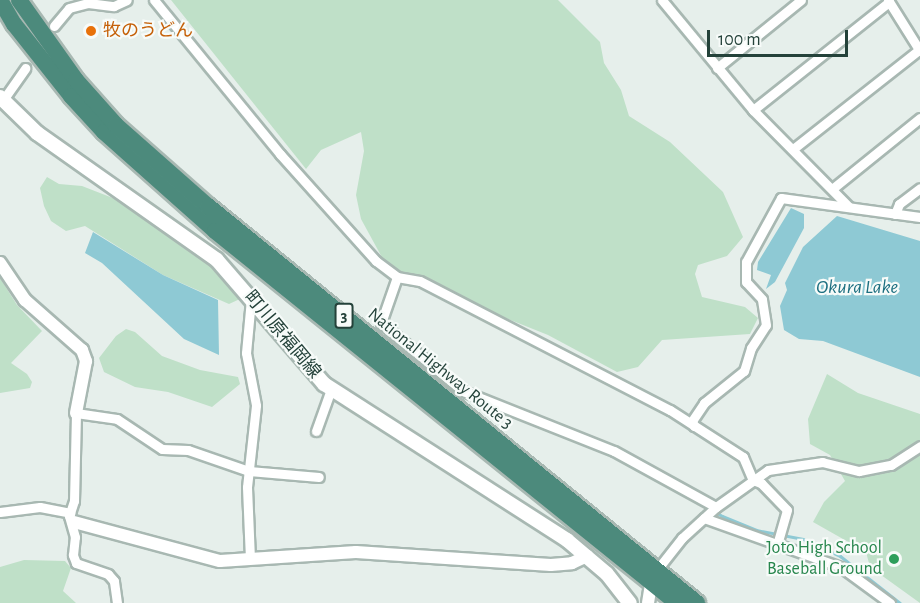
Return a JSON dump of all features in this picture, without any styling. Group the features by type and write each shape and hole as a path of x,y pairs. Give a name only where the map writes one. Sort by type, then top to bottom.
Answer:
{"highway":[{"name":"National Highway Route 3","path":"0,0 14,24 71,96 104,132 206,223 653,576 698,603"},
{"name":"National Highway Route 3","path":"19,0 76,80 116,124 208,206 653,576 677,603"}],"main road":[{"name":"町川原福岡線","path":"1,100 44,138 192,240 217,260 311,371 331,389 587,556 630,603"}],"street":[{"path":"54,27 69,8 88,3 114,6 127,0"},
{"path":"154,0 357,243 397,277 420,280 693,426 743,458 753,480 761,483 787,510 777,546"},
{"path":"717,68 801,0"},
{"path":"665,1 753,110 849,207"},
{"path":"753,110 889,1 920,51 793,149"},
{"path":"1,100 25,68"},
{"path":"832,189 920,118"},
{"path":"895,213 899,204 920,188"},
{"path":"693,426 692,421 704,403 744,371 751,348 766,325 762,299 746,282 745,268 781,198 920,217"},
{"path":"0,263 24,300 81,350 86,361 76,413 72,518 76,563 108,574 118,592 117,603"},
{"path":"397,277 381,323 463,391 614,451 716,507"},
{"path":"250,559 249,471 256,405 246,353 251,298"},
{"path":"316,431 331,389"},
{"path":"76,413 117,419 162,449 188,450 249,471 319,477"},
{"path":"648,603 653,576 704,518 753,480 785,465 822,462 859,471 891,465 920,446"},
{"path":"0,512 40,507 220,561 356,552 551,565 572,563 587,556"},
{"path":"704,518 841,567 890,603"}],"green space":[{"path":"171,0 558,0 600,42 604,63 621,90 629,116 670,142 723,192 743,237 727,256 698,265 695,274 702,297 745,307 758,318 750,334 662,340 638,367 617,372 548,335 390,272 361,219 356,195 364,151 361,132 321,150 306,169"},
{"path":"47,177 59,184 82,186 141,209 226,276 242,298 229,304 163,275 85,226 66,231 51,221 44,206 40,188"},
{"path":"0,278 17,305 42,331 11,363 27,374 32,382 30,388 0,393"},
{"path":"126,329 135,332 162,356 200,370 238,377 240,384 212,407 168,392 135,387 104,372 99,358 116,336"},
{"path":"827,374 858,393 920,414 920,603 870,567 866,552 813,522 824,502 845,481 830,455 810,444 808,419"},
{"path":"24,560 65,561 71,568 63,591 76,603 0,603 0,567"}],"water":[{"path":"791,208 804,214 804,228 775,282 766,289 771,275 757,270 758,262"},
{"name":"Okura Lake","path":"837,216 920,241 920,377 823,341 799,339 784,330 780,306 787,290 785,283 803,247"},
{"path":"93,232 163,275 218,300 219,355 184,339 102,263 85,253"}],"waterway":[{"path":"609,453 722,516 756,530 803,539 840,556 900,603"}],"place":[{"name":"牧のうどん","path":"91,31"},
{"name":"Joto High School Baseball Ground","path":"894,559"}]}
